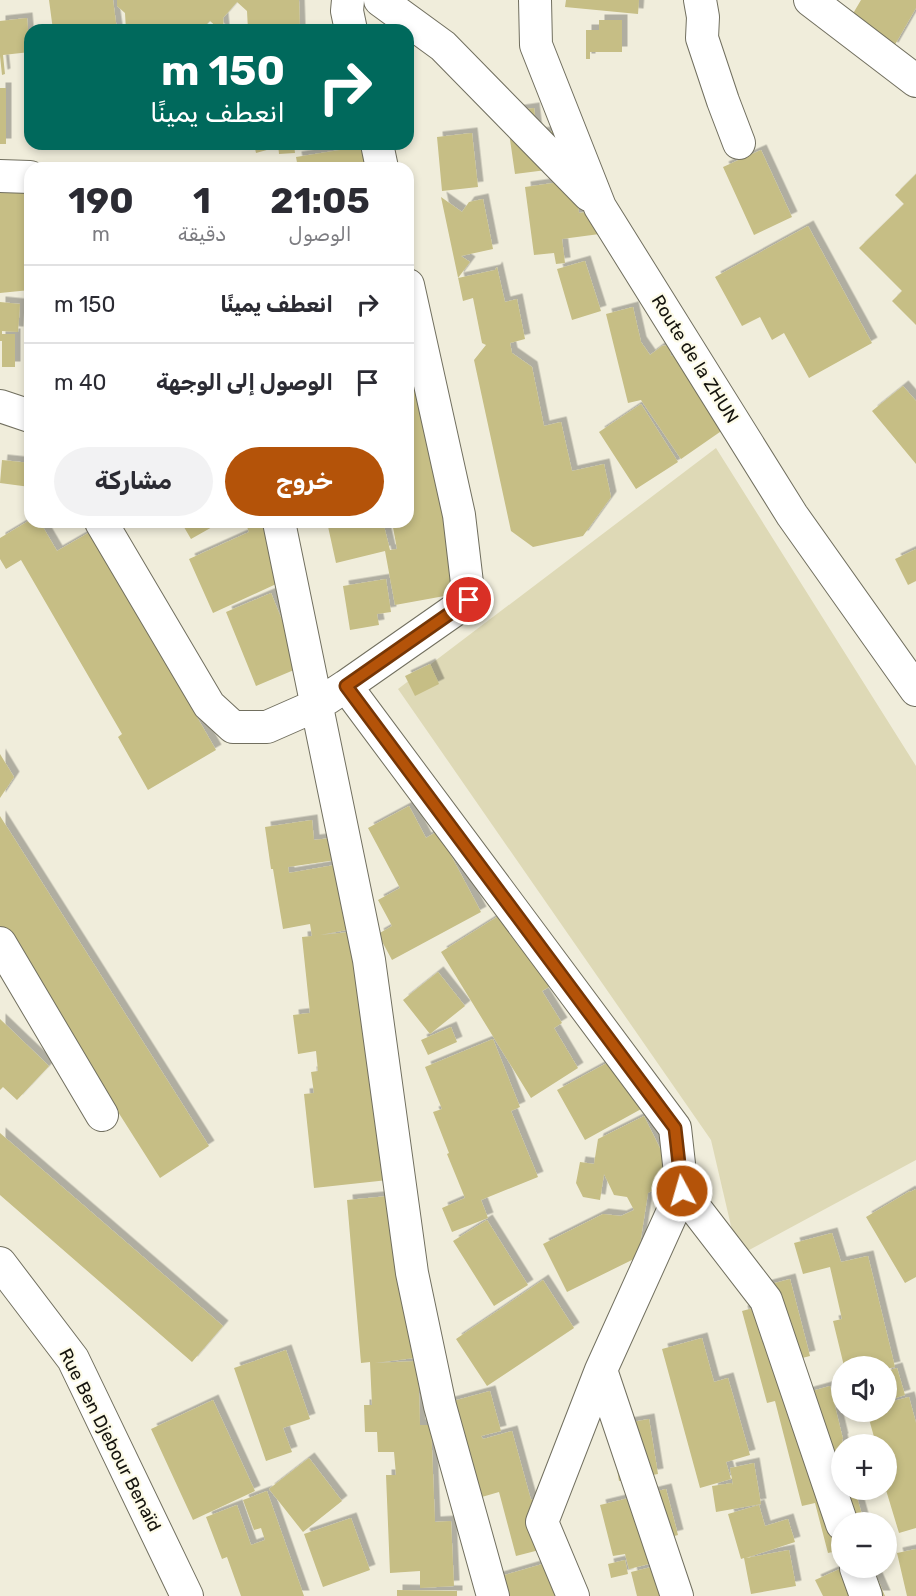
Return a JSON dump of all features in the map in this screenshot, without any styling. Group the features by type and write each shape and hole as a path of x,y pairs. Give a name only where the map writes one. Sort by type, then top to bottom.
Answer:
{"street":[{"path":"348,0 350,24"},
{"path":"381,0 413,24"},
{"name":"Route de la ZHUN","path":"535,0 536,45 600,207 792,515 916,690"},
{"path":"700,0 703,17 702,38 739,143"},
{"path":"810,0 916,81"},
{"path":"414,24 443,46 600,207"},
{"path":"0,176 24,177"},
{"path":"105,528 209,705 233,727 267,727 317,705 346,686 469,600 459,515 414,312"},
{"path":"0,406 24,414"},
{"path":"280,528 369,960 412,1273 440,1406 493,1596"},
{"path":"346,686 675,1128 682,1191 601,1370 542,1522 573,1596"},
{"path":"0,943 102,1115"},
{"path":"682,1191 766,1300 838,1512"},
{"name":"Rue Ben Djebour Benaïd","path":"0,1263 73,1359 187,1596"},
{"path":"601,1370 677,1596"},
{"path":"860,1578 866,1596"}],"shaded area":[{"path":"716,448 916,766 916,1160 738,1256 711,1140 398,689"}],"building":[{"path":"49,0 113,0 116,24 52,24"},
{"path":"117,0 299,0 300,24 248,24 247,11 237,2 223,18 224,24 213,24 210,21 207,24 126,24 125,13 117,6"},
{"path":"566,0 639,0 638,14 565,7"},
{"path":"861,0 916,0 916,8 893,48 848,22"},
{"path":"27,18 28,24 24,24 24,53 3,55 5,74 2,75 0,56 0,21"},
{"path":"599,20 622,20 622,52 590,52 590,59 586,59 586,30 599,30"},
{"path":"0,88 6,88 6,144 0,144"},
{"path":"534,108 537,133 557,131 562,168 515,174 506,112"},
{"path":"472,133 478,187 442,191 437,137"},
{"path":"279,150 295,150 295,153 279,154"},
{"path":"340,150 366,150 367,162 297,162 296,157"},
{"path":"761,150 792,217 754,235 723,167"},
{"path":"916,174 916,325 892,301 902,291 859,248 904,204 895,195"},
{"path":"574,180 579,213 604,210 607,233 562,239 565,263 556,264 554,253 534,255 525,187"},
{"path":"24,191 24,291 0,293 0,193"},
{"path":"441,197 462,212 469,202 483,199 493,249 461,256 470,262 458,278"},
{"path":"808,226 872,343 809,378 784,333 772,340 760,317 742,326 715,277"},
{"path":"585,261 601,311 572,320 557,269"},
{"path":"497,267 505,302 517,299 525,339 510,343 512,353 532,367 544,426 561,422 572,471 604,464 611,497 583,536 533,547 511,531 474,360 486,345 482,343 473,298 463,301 458,278 495,270"},
{"path":"0,302 20,304 18,332 2,331 2,334 15,334 15,367 2,367"},
{"path":"633,307 641,342 650,355 662,346 669,345 671,356 689,351 730,425 681,459 641,400 628,403 606,314"},
{"path":"414,368 461,593 395,605 385,551 336,563 328,528 384,528 390,550 397,549 393,528 414,528"},
{"path":"903,386 916,401 916,464 872,411"},
{"path":"641,404 678,462 636,489 599,432"},
{"path":"2,460 24,462 24,486 0,483"},
{"path":"24,524 24,528 44,528 57,551 90,532 216,750 148,790 118,737 122,734 21,560 6,569 0,559 0,538"},
{"path":"185,528 210,528 191,539"},
{"path":"247,528 265,528 287,579 213,613 189,559 249,532"},
{"path":"916,549 916,581 908,585 895,559"},
{"path":"386,579 391,612 377,614 379,625 350,630 343,586"},
{"path":"271,593 301,667 256,686 226,612"},
{"path":"430,664 439,684 415,696 405,676"},
{"path":"0,754 14,777 0,798"},
{"path":"409,806 426,838 438,831 481,912 392,960 378,934 392,926 378,900 400,888 368,828"},
{"path":"0,816 209,1146 160,1178 0,926"},
{"path":"312,820 314,840 340,837 343,859 288,867 289,873 346,863 357,928 320,935 360,931 388,1180 314,1188 304,1094 314,1093 311,1072 318,1071 316,1051 298,1054 293,1015 310,1013 302,937 312,936 310,924 283,929 265,827"},
{"path":"500,915 519,947 530,940 556,983 542,991 562,1023 554,1028 578,1068 531,1098 441,952"},
{"path":"438,972 465,1006 430,1034 403,1000"},
{"path":"0,1019 49,1066 17,1100 3,1087 0,1090"},
{"path":"451,1027 457,1042 428,1055 421,1040"},
{"path":"493,1039 520,1107 511,1111 538,1177 481,1200 488,1218 452,1232 442,1208 465,1198 433,1112 442,1109 425,1067"},
{"path":"616,1058 643,1108 585,1140 557,1090"},
{"path":"644,1116 675,1179 648,1193 638,1257 567,1292 543,1244 603,1214 621,1216 634,1210 627,1197 614,1195 604,1174 600,1200 583,1197 576,1183 580,1162 594,1164 598,1139"},
{"path":"0,1133 223,1326 192,1362 0,1195"},
{"path":"916,1189 916,1277 905,1283 866,1217"},
{"path":"399,1195 414,1358 375,1363 418,1361 420,1425 431,1425 435,1522 451,1521 454,1586 420,1588 420,1571 390,1573 386,1475 396,1475 394,1452 378,1452 377,1432 365,1432 364,1405 372,1405 370,1362 361,1363 347,1200"},
{"path":"487,1220 528,1285 494,1306 453,1241"},
{"path":"832,1233 841,1262 868,1256 892,1356 842,1356 833,1321 842,1319 830,1267 803,1274 794,1243"},
{"path":"790,1279 810,1356 786,1362 794,1396 830,1386 831,1422 839,1422 842,1434 831,1434 831,1500 858,1500 861,1512 831,1512 831,1552 828,1553 815,1503 802,1506 775,1401 767,1403 742,1311 753,1308 748,1290"},
{"path":"543,1280 574,1328 487,1386 456,1339"},
{"path":"702,1338 714,1382 728,1378 750,1455 726,1462 731,1479 700,1488 662,1349"},
{"path":"286,1350 310,1419 283,1428 292,1452 266,1461 234,1368"},
{"path":"897,1368 905,1395 897,1398"},
{"path":"490,1391 501,1431 481,1436 483,1439 512,1431 547,1548 516,1556 499,1492 468,1501 442,1404"},
{"path":"909,1397 916,1423 916,1528 899,1533 897,1512 893,1512 889,1500 897,1500 897,1434 873,1434 870,1422 897,1422 897,1400"},
{"path":"213,1400 255,1491 193,1520 151,1429"},
{"path":"649,1419 658,1474 619,1481 610,1426"},
{"path":"309,1458 342,1501 303,1532 269,1489"},
{"path":"754,1463 761,1504 716,1512 712,1486 732,1483 733,1485 730,1468"},
{"path":"666,1489 678,1535 663,1539 669,1559 629,1569 625,1554 613,1556 600,1505"},
{"path":"267,1491 304,1596 241,1596 227,1557 222,1559 206,1517 237,1505 251,1545 265,1540 261,1528 254,1530 243,1500"},
{"path":"759,1505 765,1526 788,1519 795,1542 746,1558 789,1550 796,1586 751,1594 744,1558 741,1559 728,1514"},
{"path":"351,1518 370,1570 323,1587 304,1534"},
{"path":"916,1549 916,1596 907,1596 897,1553"},
{"path":"625,1560 628,1574 611,1578 608,1564"},
{"path":"553,1561 563,1596 499,1596 494,1578"},
{"path":"672,1562 680,1596 637,1596 631,1572"},
{"path":"831,1573 831,1578 877,1578 885,1596 823,1596 815,1580"},
{"path":"397,1590 457,1591 457,1596 397,1596"}],"route":[{"path":"469,600 346,686 675,1128 682,1191"}]}
